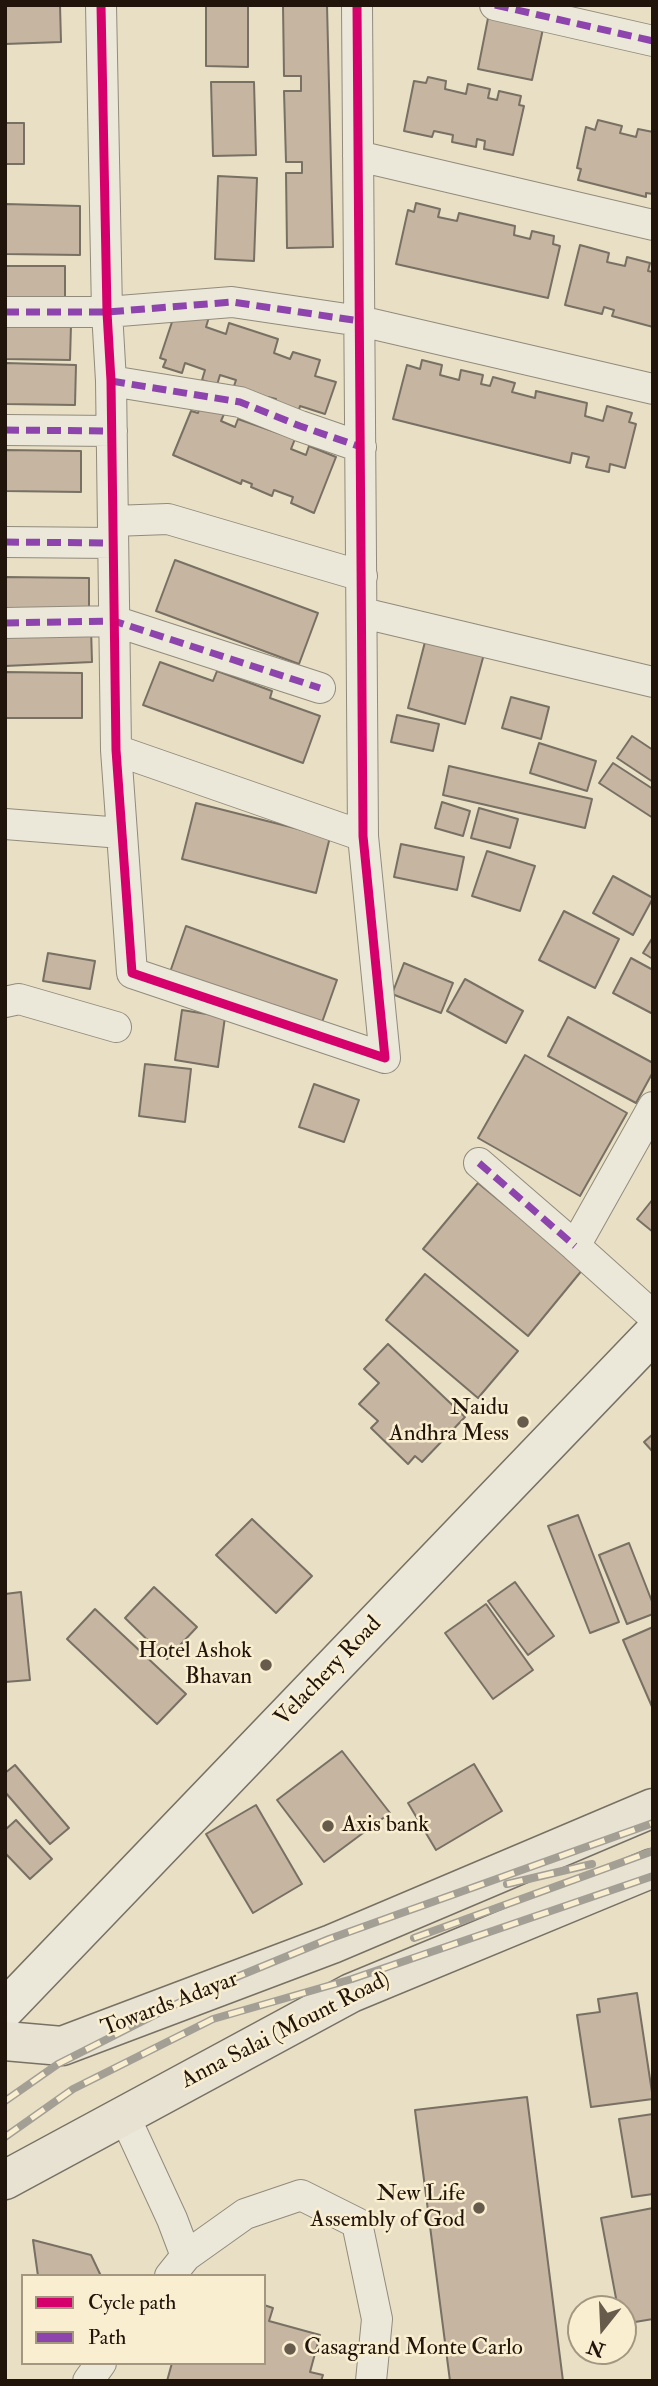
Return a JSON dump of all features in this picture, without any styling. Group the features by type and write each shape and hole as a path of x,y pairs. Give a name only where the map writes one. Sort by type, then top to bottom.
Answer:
{"main road":[{"name":"Velachery Road","path":"5,2009 653,1334"},
{"name":"Towards Adayar","path":"5,2041 62,2046 332,1944 653,1808"},
{"name":"Anna Salai (Mount Road)","path":"5,2180 351,1993 653,1868"}],"street":[{"path":"101,5 107,312 111,381 116,750 132,973 385,1058 363,836 357,5"},
{"path":"495,5 653,41"},
{"path":"358,156 653,225"},
{"path":"5,312 107,312 232,302 360,321 653,389"},
{"path":"111,381 240,402 361,447"},
{"path":"5,430 111,432"},
{"path":"5,542 113,532 168,519 362,576"},
{"path":"363,613 653,682"},
{"path":"5,623 114,621 320,688"},
{"path":"116,750 363,836"},
{"path":"5,824 122,833"},
{"path":"5,1002 19,999 116,1027"},
{"path":"575,1246 653,1107"},
{"path":"479,1163 653,1317"},
{"path":"124,2115 172,2219 178,2266"},
{"path":"178,2266 245,2214 301,2195 357,2223 377,2319 371,2381"},
{"path":"88,2381 100,2365"}],"building":[{"path":"5,5 60,5 61,42 5,44"},
{"path":"206,5 248,5 248,67 206,66"},
{"path":"283,5 327,5 333,247 287,248 286,173 302,173 302,162 286,162 284,91 301,91 301,76 284,76"},
{"path":"489,13 544,24 532,80 478,69"},
{"path":"428,77 446,81 445,89 466,94 468,84 490,89 488,98 497,100 499,91 521,96 519,105 524,106 513,155 484,149 485,141 477,139 476,147 452,142 453,135 434,131 432,137 404,131 414,81 426,83"},
{"path":"211,82 254,82 256,155 213,156"},
{"path":"598,120 622,126 620,133 636,137 638,129 653,132 653,194 646,193 646,197 578,180 581,169 577,168 586,127 595,130"},
{"path":"5,123 24,123 24,164 5,164"},
{"path":"218,176 257,178 254,261 215,259"},
{"path":"416,203 440,209 438,217 457,221 459,213 515,226 514,235 530,239 532,231 554,236 553,244 560,246 548,298 396,264 408,210 414,212"},
{"path":"5,204 80,206 80,255 5,254"},
{"path":"580,245 609,253 607,262 625,266 627,257 650,263 648,271 653,272 653,327 612,316 614,310 604,307 602,314 565,305"},
{"path":"5,266 65,266 65,307 5,307"},
{"path":"174,316 209,317 206,327 226,334 229,323 278,339 274,353 290,359 293,352 320,360 315,376 336,382 325,414 300,406 298,413 274,405 276,399 268,397 266,403 232,392 236,380 220,375 217,385 202,380 205,370 185,363 182,373 163,367 166,360 160,358"},
{"path":"5,324 71,325 70,360 5,359"},
{"path":"422,360 442,365 440,375 459,380 461,370 483,375 481,384 490,386 493,377 515,383 512,392 535,398 536,391 587,403 585,416 603,421 607,406 632,413 629,422 636,424 625,468 610,464 609,472 586,467 589,457 572,453 570,463 393,419 407,365 420,369"},
{"path":"5,363 76,365 75,405 5,404"},
{"path":"201,405 224,414 221,421 235,427 238,419 295,439 291,449 306,455 309,446 336,457 314,513 291,503 293,497 274,490 272,496 251,487 252,484 242,480 241,484 173,455 191,411 198,413"},
{"path":"5,450 81,451 81,492 5,491"},
{"path":"175,560 318,613 299,664 156,611"},
{"path":"5,577 89,578 89,618 5,617"},
{"path":"91,628 92,662 5,666 5,631"},
{"path":"426,638 484,654 465,724 408,708"},
{"path":"160,662 213,681 217,671 272,691 270,698 320,716 303,763 143,705"},
{"path":"5,672 82,673 82,718 5,718"},
{"path":"511,697 549,707 541,739 502,728"},
{"path":"397,715 439,724 433,751 391,742"},
{"path":"632,736 653,750 653,782 617,758"},
{"path":"539,743 596,761 587,791 530,773"},
{"path":"613,763 653,789 653,818 599,783"},
{"path":"449,766 592,799 585,828 443,795"},
{"path":"442,802 470,811 463,836 435,828"},
{"path":"196,803 330,837 316,893 182,859"},
{"path":"479,808 518,819 510,848 471,838"},
{"path":"401,844 464,857 457,890 394,877"},
{"path":"487,851 535,866 520,911 472,896"},
{"path":"613,876 653,898 633,935 593,913"},
{"path":"564,911 619,939 595,988 539,960"},
{"path":"186,926 337,980 320,1028 169,975"},
{"path":"653,937 653,959 643,953"},
{"path":"48,953 95,961 90,989 43,981"},
{"path":"631,958 653,970 653,1014 613,993"},
{"path":"404,963 453,983 441,1013 392,994"},
{"path":"465,979 523,1011 506,1043 447,1011"},
{"path":"182,1010 225,1017 218,1067 175,1060"},
{"path":"568,1017 653,1063 653,1072 636,1103 548,1056"},
{"path":"525,1055 627,1113 580,1196 478,1138"},
{"path":"145,1064 191,1069 185,1122 139,1116"},
{"path":"314,1084 359,1100 344,1142 299,1127"},
{"path":"478,1183 583,1269 528,1336 423,1249"},
{"path":"653,1199 653,1232 637,1219"},
{"path":"425,1274 518,1351 478,1398 386,1320"},
{"path":"388,1344 465,1417 422,1462 415,1456 408,1464 371,1428 378,1421 359,1404 379,1383 364,1369"},
{"path":"653,1434 653,1452 644,1442"},
{"path":"578,1515 619,1622 590,1633 548,1526"},
{"path":"252,1519 312,1576 276,1613 216,1555"},
{"path":"629,1543 653,1604 653,1614 627,1624 599,1555"},
{"path":"515,1582 554,1636 528,1655 488,1601"},
{"path":"154,1587 197,1627 167,1659 125,1618"},
{"path":"21,1592 30,1680 5,1682 5,1594"},
{"path":"486,1604 533,1670 493,1699 445,1633"},
{"path":"95,1609 186,1694 157,1724 67,1639"},
{"path":"653,1627 653,1709 623,1640"},
{"path":"342,1751 390,1813 324,1862 277,1800"},
{"path":"474,1764 502,1811 436,1850 408,1803"},
{"path":"15,1765 69,1828 50,1844 5,1792 5,1773"},
{"path":"256,1805 302,1884 253,1913 206,1834"},
{"path":"16,1820 52,1859 30,1879 5,1853 5,1830"},
{"path":"637,1993 653,2099 591,2107 577,2015 600,2012 598,1999"},
{"path":"527,2097 563,2381 450,2381 415,2110"},
{"path":"653,2114 653,2194 632,2197 619,2119"},
{"path":"653,2208 653,2319 637,2322 637,2295 615,2295 601,2218"},
{"path":"33,2240 91,2255 100,2274 38,2274"},
{"name":"Casagrand Monte Carlo","path":"266,2306 273,2308 269,2321 320,2335 310,2372 323,2375 321,2381 167,2381 171,2365 266,2365"}],"railway":[{"path":"5,2101 58,2064 200,1992 329,1939 653,1823"},
{"path":"414,1938 653,1851"},
{"path":"507,1884 592,1864"},
{"path":"5,2137 73,2089 213,2019 352,1979 653,1876"}],"marked path":[{"path":"495,5 653,41"},
{"path":"5,312 107,312 232,302 360,321"},
{"path":"111,381 240,402 361,447"},
{"path":"5,430 112,431"},
{"path":"5,542 113,543"},
{"path":"5,623 114,621 320,688"},
{"path":"479,1163 575,1246"}],"cycle path":[{"path":"101,5 107,312 111,381 116,750 132,973 385,1058 363,836 357,5"}],"place":[{"name":"Naidu Andhra Mess","path":"523,1422"},
{"name":"Hotel Ashok Bhavan","path":"266,1665"},
{"name":"Axis bank","path":"328,1826"},
{"name":"New Life Assembly of God","path":"479,2208"},
{"name":"Casagrand Monte Carlo","path":"290,2349"}]}
